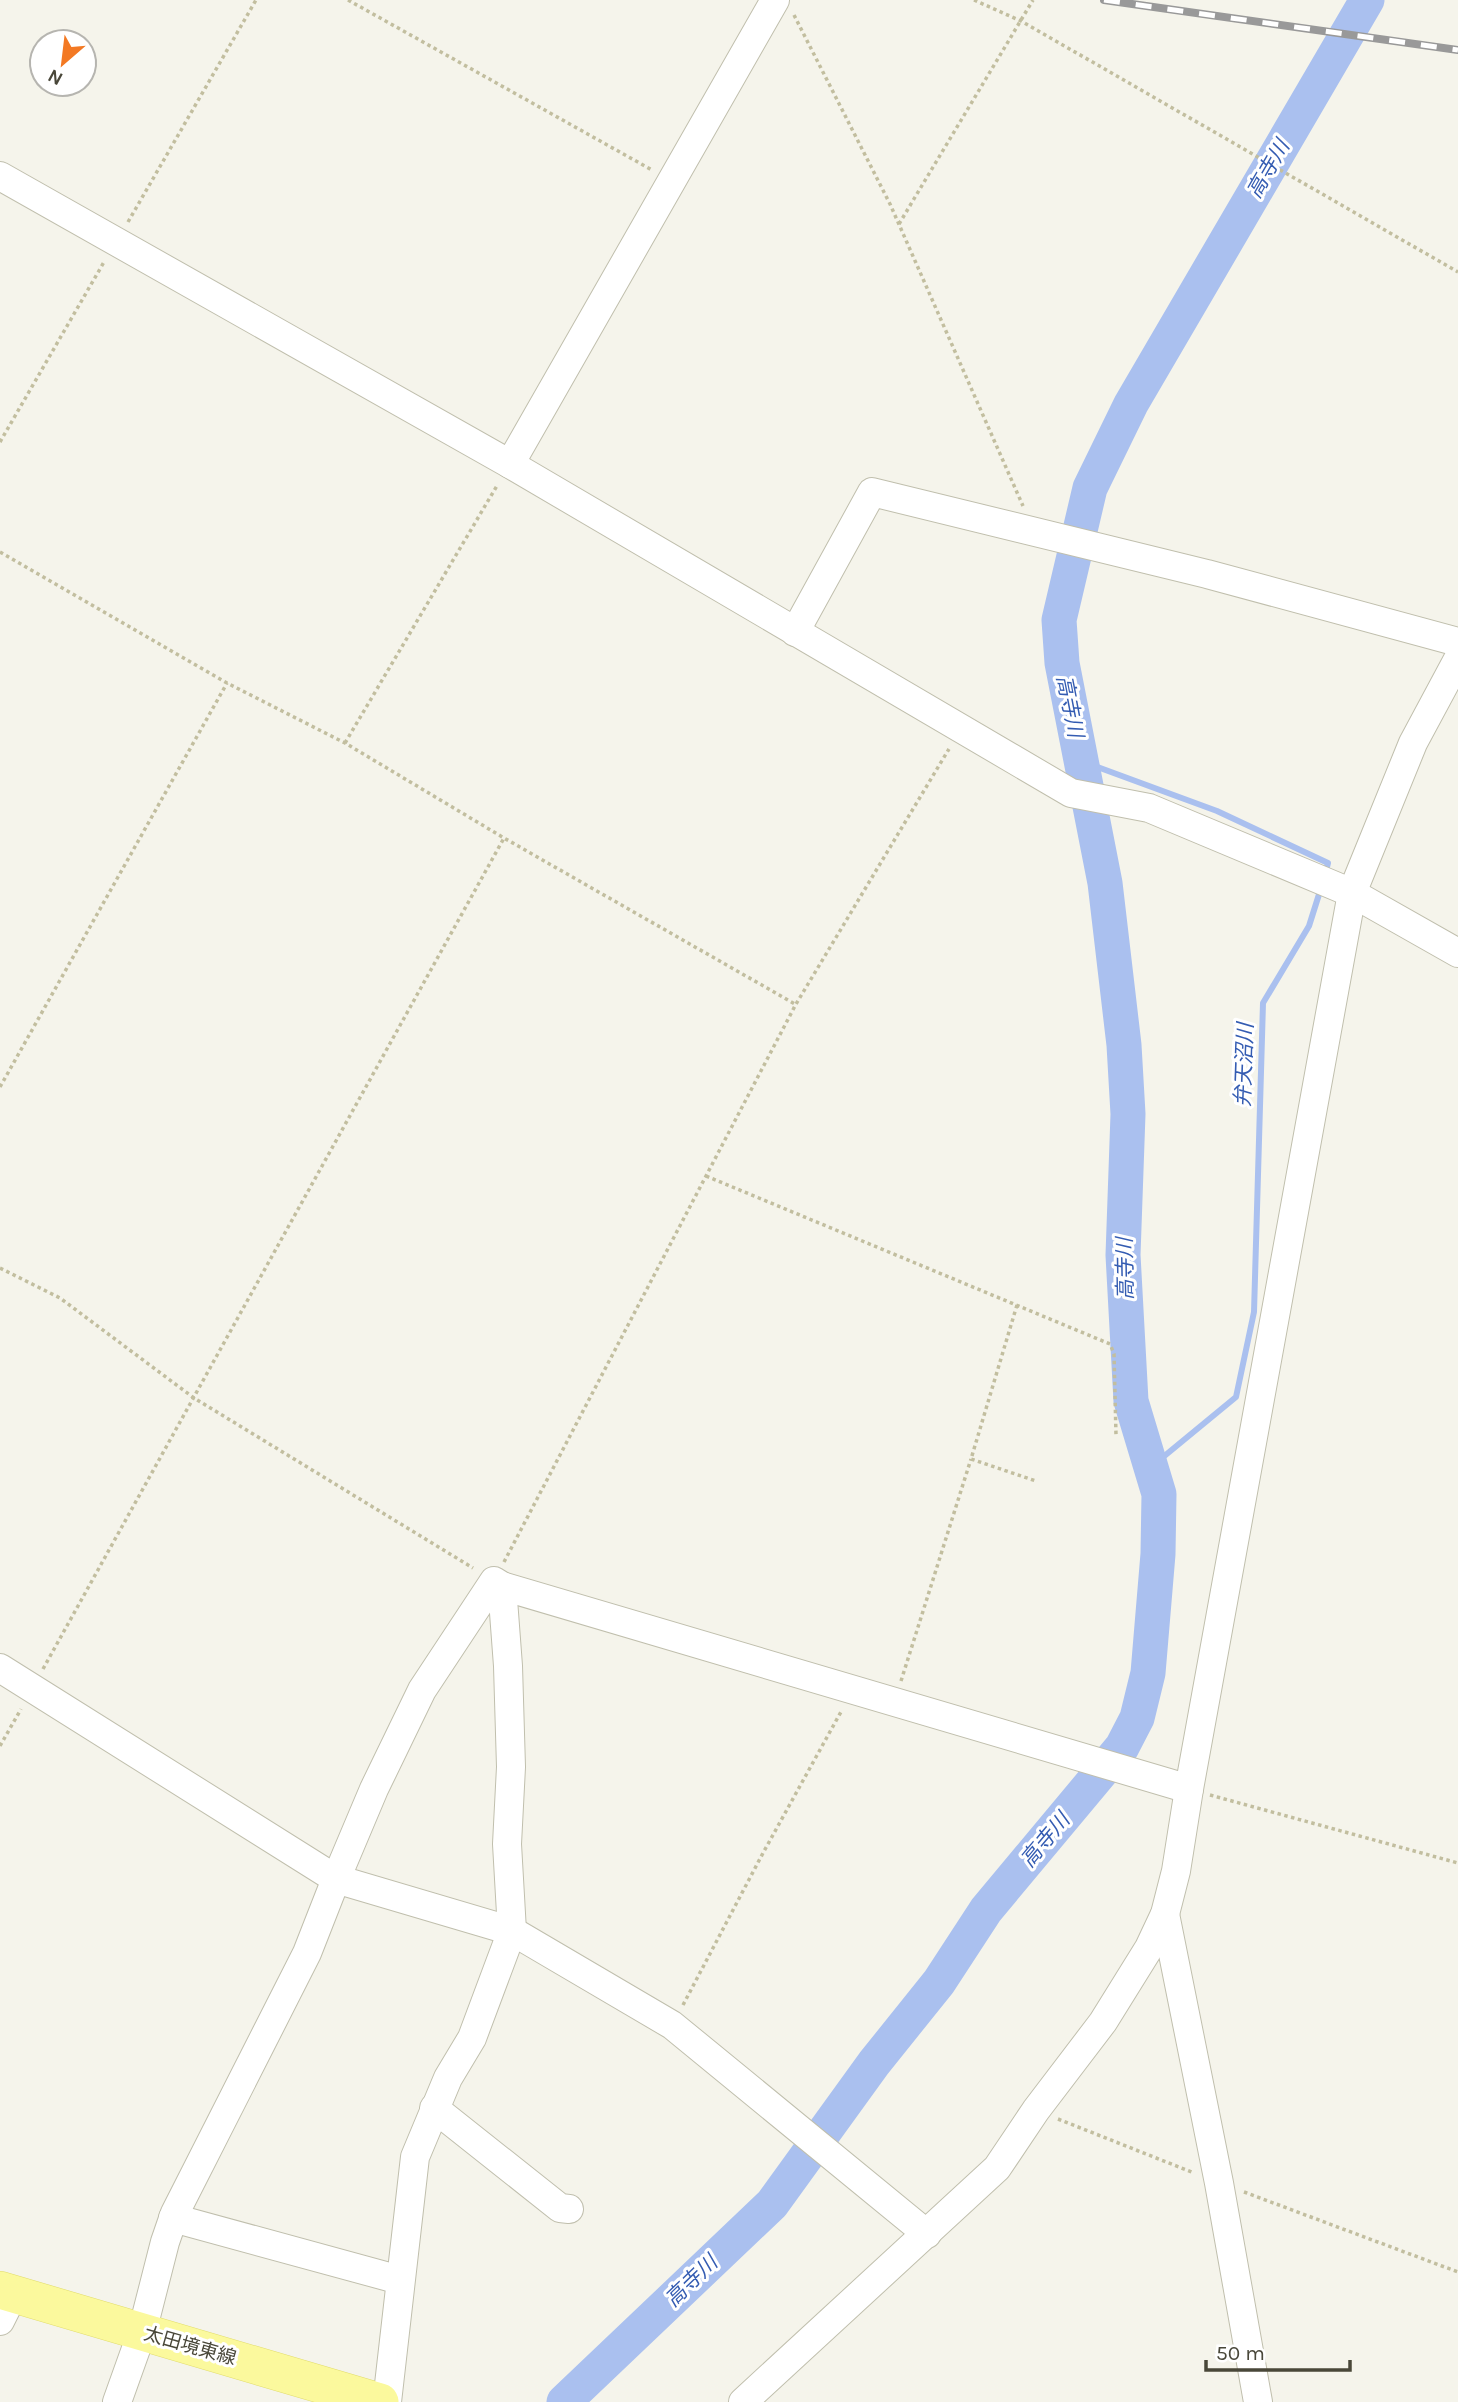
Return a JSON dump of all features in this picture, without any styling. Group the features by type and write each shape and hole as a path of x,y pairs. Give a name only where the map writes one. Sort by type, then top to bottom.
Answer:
{"main road":[{"name":"太田境東線","path":"5,2301 142,2332 380,2402"}],"street":[{"path":"510,464 671,181 783,6"},
{"path":"0,176 510,464 1071,793 1149,808 1352,892 1458,953"},
{"path":"795,632 872,492 1207,574 1458,642"},
{"path":"743,2402 997,2168 1036,2110 1103,2022 1149,1948 1165,1914 1176,1871 1352,892 1413,743 1458,659"},
{"path":"498,1584 1189,1789"},
{"path":"117,2402 142,2332 173,2218 307,1953 374,1789 422,1690 498,1584"},
{"path":"387,2402 415,2157 448,2078 471,2038 512,1931 507,1844 511,1766 508,1666 498,1584"},
{"path":"0,1668 335,1879 512,1931 672,2025 927,2234"},
{"path":"1165,1914 1219,2183 1258,2402"},
{"path":"435,2108 560,2208 569,2209"},
{"path":"173,2218 400,2280"}],"path":[{"path":"348,0 671,181"},
{"path":"974,0 1021,21 1458,272"},
{"path":"899,224 1033,0"},
{"path":"783,6 899,224 1034,530"},
{"path":"345,743 510,464"},
{"path":"0,552 227,683 345,743 504,838 796,1004"},
{"path":"0,1087 227,683"},
{"path":"0,1268 60,1298 194,1398 498,1584 796,1004 961,728"},
{"path":"0,1746 504,838"},
{"path":"706,1176 1110,1344 1114,1354 1116,1435"},
{"path":"894,1702 1017,1305"},
{"path":"971,1459 1036,1481"},
{"path":"672,2025 853,1690"},
{"path":"1189,1789 1458,1863"},
{"path":"1036,2110 1219,2183 1458,2272"}],"waterway":[{"name":"高寺川","path":"564,2402 772,2204 874,2063 939,1982 986,1910 1122,1747 1137,1718 1148,1673 1158,1554 1159,1494 1131,1401 1123,1255 1128,1114 1124,1045 1105,883 1062,663 1059,620 1090,488 1131,404 1367,0"},
{"name":"弁天沼川","path":"1081,761 1217,811 1328,863 1325,875"},
{"name":"弁天沼川","path":"1151,1467 1236,1397 1254,1312 1263,1003 1309,926 1321,888"}],"railway":[{"path":"1104,0 1458,50"}]}
